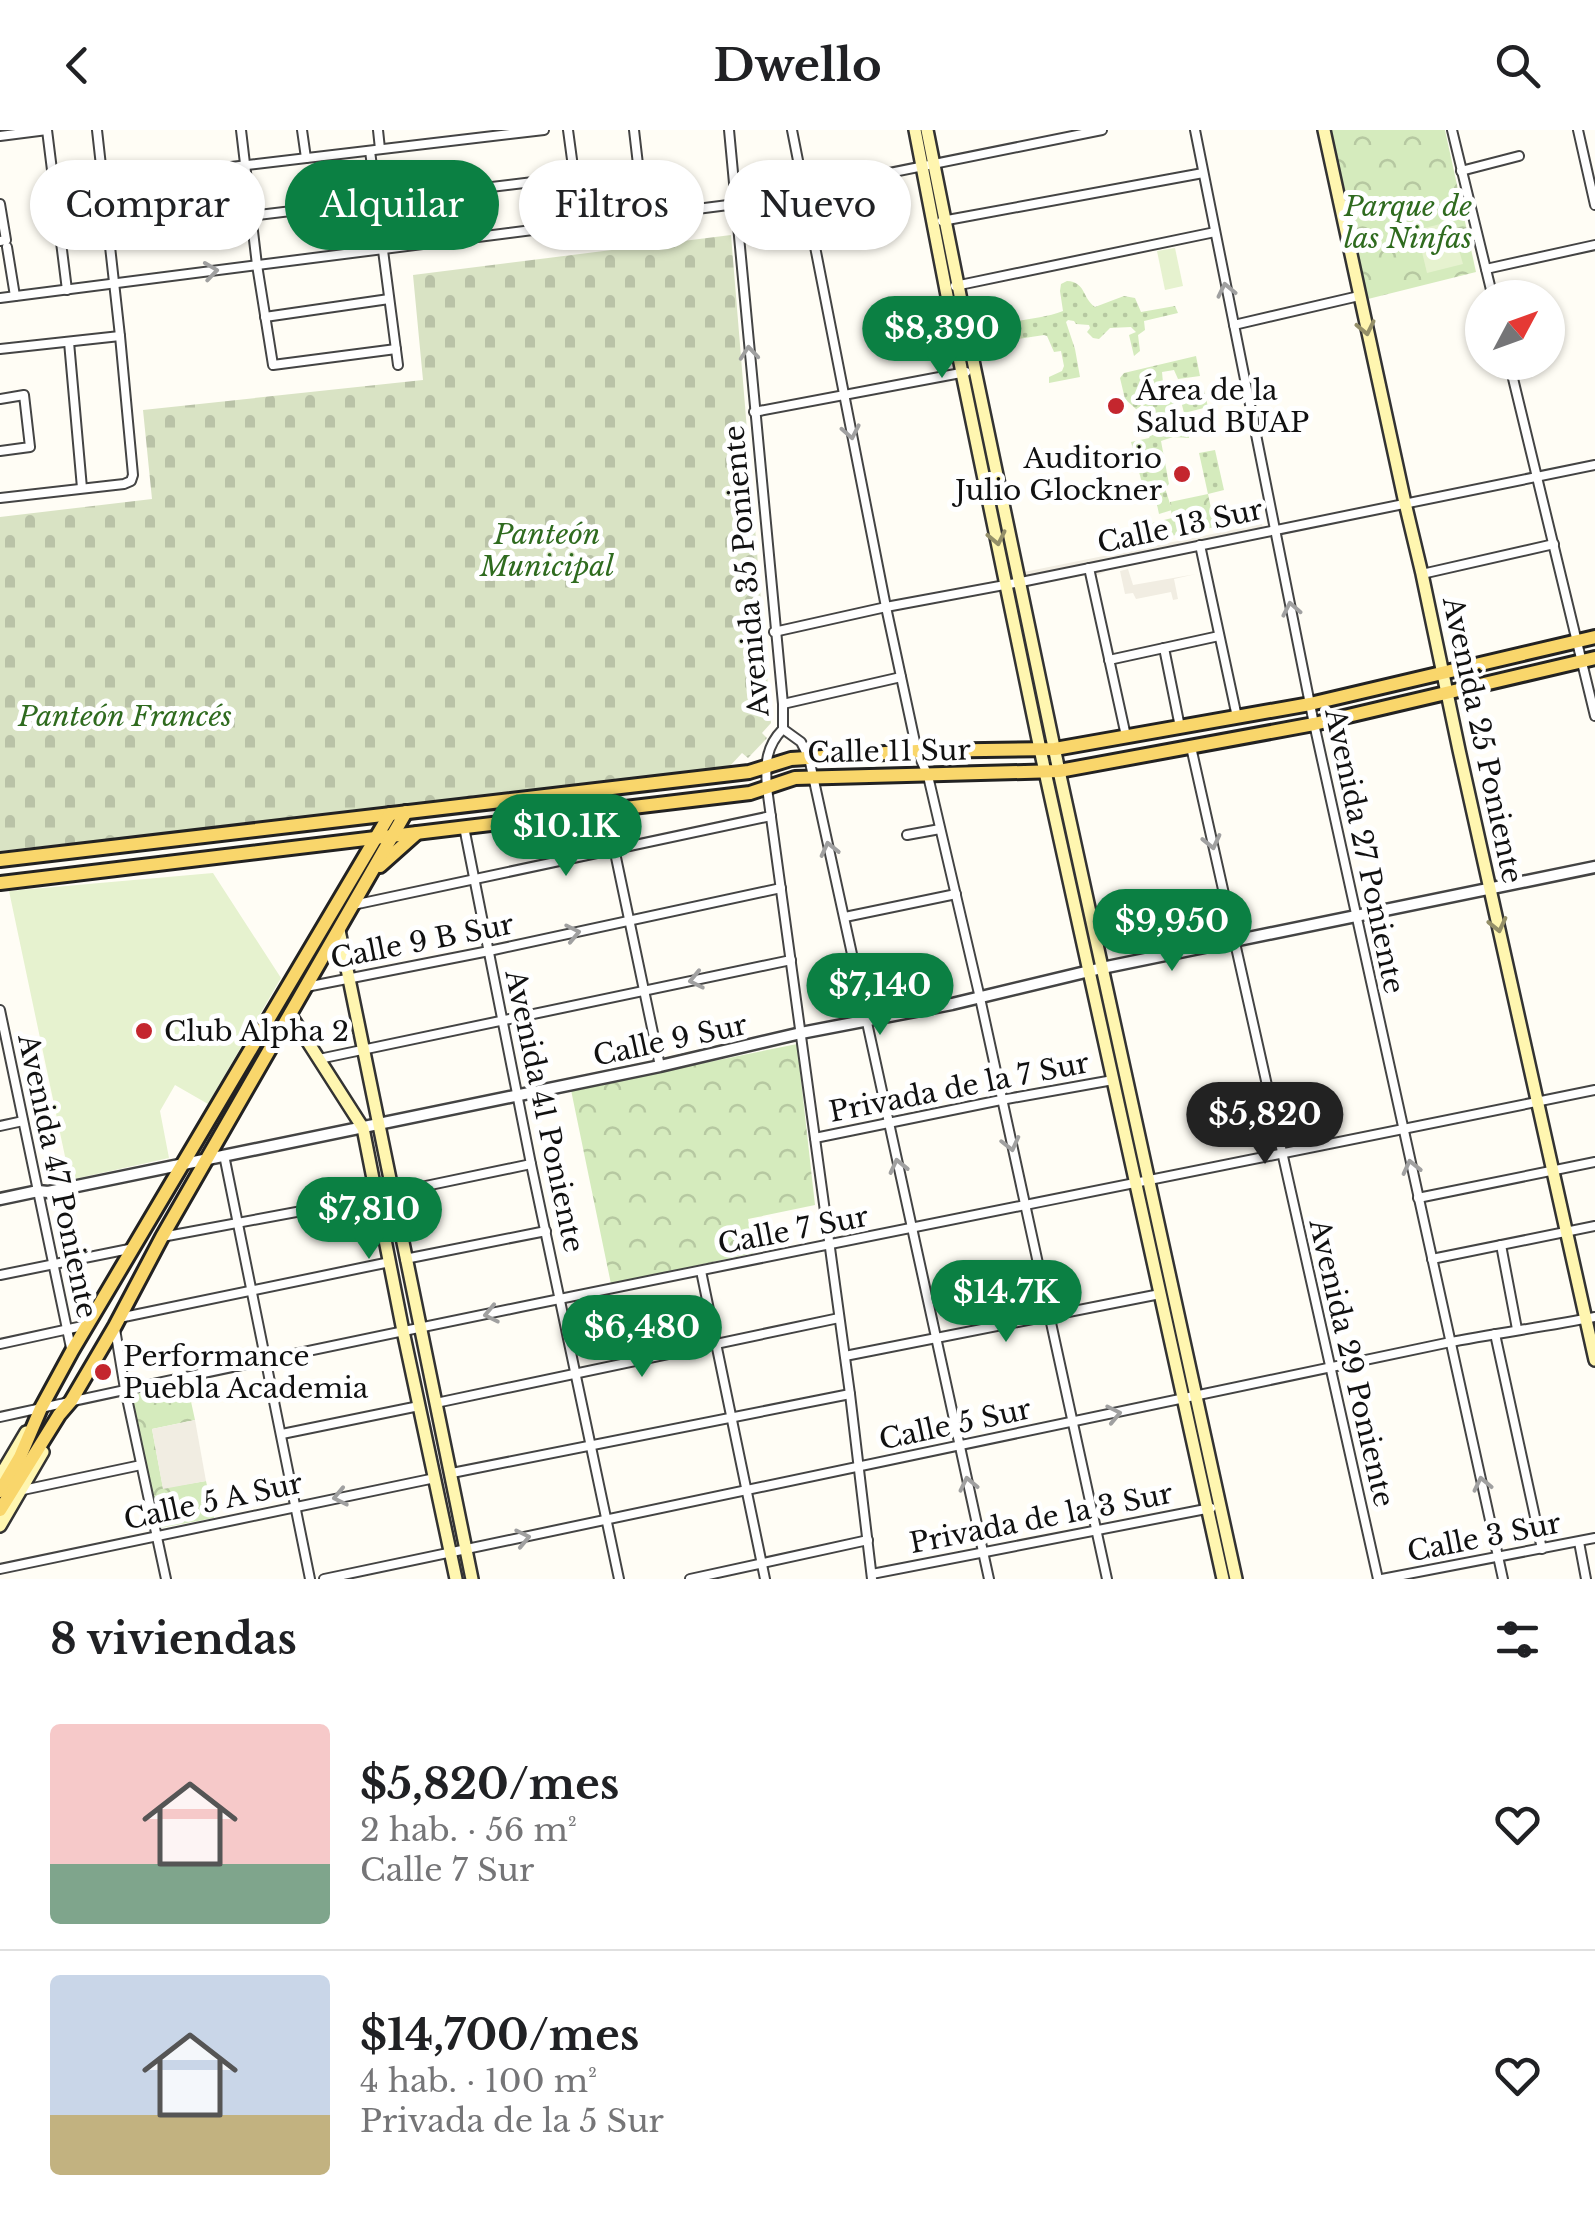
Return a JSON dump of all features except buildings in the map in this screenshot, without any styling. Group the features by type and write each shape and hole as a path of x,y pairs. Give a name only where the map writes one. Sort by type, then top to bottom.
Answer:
{"main road":[{"path":"915,130 929,167 1040,749 1052,772 1213,1508 1223,1579"},
{"path":"928,130 929,167"},
{"name":"Avenida 25 Poniente","path":"1324,130 1566,1232 1590,1318 1595,1360"},
{"path":"968,371 1020,582 1055,749 1052,772"},
{"name":"Calle 11 Sur","path":"0,860 749,772 791,759 917,751 1055,749 1310,704 1595,637"},
{"name":"Calle 11 Sur","path":"0,882 750,793 794,778 814,784 833,777 1052,772 1314,724 1589,660"},
{"path":"0,1526 406,812"},
{"path":"0,1476 390,814"},
{"path":"370,874 418,833"},
{"path":"339,930 472,1579"},
{"path":"1095,969 1112,1080 1141,1181 1160,1294 1189,1398"},
{"path":"290,1014 362,1128 456,1579"},
{"path":"0,1491 71,1401"},
{"path":"0,1510 24,1460 41,1408"},
{"path":"1213,1508 1236,1579"}],"street":[{"path":"0,136 47,130 68,290"},
{"path":"97,130 100,160"},
{"path":"241,130 244,160"},
{"path":"302,130 306,158"},
{"path":"376,160 378,130"},
{"path":"453,130 455,141"},
{"path":"265,163 544,130"},
{"path":"568,130 572,160"},
{"path":"634,130 637,160"},
{"name":"Avenida 35 Poniente","path":"729,130 732,160"},
{"path":"792,130 798,160"},
{"path":"911,171 1102,130"},
{"name":"Avenida 27 Poniente","path":"1195,130 1314,724 1503,1579"},
{"path":"1452,130 1489,280"},
{"path":"1578,130 1595,204"},
{"path":"1462,171 1519,156"},
{"path":"940,222 1204,173"},
{"path":"0,204 15,296"},
{"path":"952,287 1215,232"},
{"path":"1486,269 1595,245"},
{"path":"0,498 131,481 111,250"},
{"path":"255,250 272,365 396,349"},
{"path":"0,298 374,250"},
{"path":"382,250 398,364"},
{"name":"Avenida 35 Poniente","path":"740,250 783,728 801,742 809,758 989,1579"},
{"path":"815,250 917,751 928,776 980,998 1107,1579"},
{"path":"1234,325 1359,296"},
{"path":"265,317 389,299"},
{"path":"0,350 120,336"},
{"path":"68,342 82,488"},
{"path":"754,412 968,371"},
{"path":"1514,380 1578,641 1589,660 1595,716"},
{"path":"0,399 24,395 30,448 0,451"},
{"name":"Calle 13 Sur","path":"774,632 886,606 1595,464"},
{"path":"1422,574 1554,544"},
{"path":"1200,545 1237,717"},
{"path":"1090,568 1126,736"},
{"path":"1109,660 1219,636"},
{"path":"1164,648 1180,727"},
{"path":"783,704 901,678"},
{"path":"783,728 772,743 766,767 767,788 872,1576"},
{"name":"Avenida 29 Poniente","path":"1191,747 1380,1579"},
{"path":"606,810 660,1066"},
{"path":"353,906 771,816"},
{"name":"Avenida 41 Poniente","path":"464,827 530,1164 619,1579"},
{"path":"907,835 940,829"},
{"name":"Calle 9 Sur","path":"0,1203 980,998 1095,969 1595,867"},
{"name":"Calle 9 B Sur","path":"306,987 781,888"},
{"path":"845,917 956,894"},
{"path":"318,1059 791,960"},
{"name":"Avenida 47 Poniente","path":"0,1010 4,1051 42,1194 72,1352"},
{"name":"Privada de la 7 Sur","path":"815,1138 1112,1080"},
{"name":"Calle 7 Sur","path":"0,1417 403,1331 1595,1090"},
{"path":"0,1126 23,1121"},
{"path":"224,1155 310,1579"},
{"path":"1418,1198 1595,1162"},
{"path":"392,1194 530,1164"},
{"path":"162,1237 377,1196"},
{"path":"1432,1259 1595,1226"},
{"path":"405,1259 546,1231"},
{"path":"1501,1245 1517,1329"},
{"path":"0,1275 134,1248"},
{"path":"117,1322 390,1262"},
{"path":"701,1271 765,1579"},
{"path":"845,1356 1160,1294"},
{"path":"436,1403 840,1318"},
{"name":"Calle 5 Sur","path":"324,1579 1451,1342 1590,1318"},
{"name":"Avenida 47 Poniente","path":"117,1322 125,1389 166,1579"},
{"path":"0,1344 88,1325"},
{"path":"1495,1334 1542,1549"},
{"path":"452,1474 850,1394"},
{"path":"282,1434 420,1406"},
{"path":"22,1490 141,1465"},
{"name":"Calle 5 A Sur","path":"0,1569 435,1478"},
{"name":"Privada de la 3 Sur","path":"872,1576 1213,1508"},
{"name":"Calle 3 Sur","path":"1380,1579 1595,1538"},
{"path":"690,1579 868,1540"},
{"path":"1578,1542 1586,1579"}],"green space":[{"name":"Parque de las Ninfas","path":"1331,130 1445,130 1476,272 1368,299"},
{"path":"1452,221 1457,241 1422,250 1417,230"},
{"name":"Panteón Municipal","path":"724,236 724,250 732,250 771,723 762,733 767,738 748,758 742,753 730,766 0,851 0,517 152,499 143,410 423,380 413,275 612,250 704,250 704,238"},
{"path":"1457,243 1463,264 1427,273 1422,252"},
{"path":"1175,248 1183,286 1165,290 1157,251"},
{"path":"1061,284 1078,284 1095,307 1124,296 1135,298 1141,312 1175,306 1178,313 1144,321 1145,330 1138,335 1140,351 1134,356 1129,335 1136,332 1131,327 1110,328 1099,339 1087,332 1089,325 1068,320 1080,377 1049,383 1049,377 1064,366 1061,351 1054,352 1044,335 1003,338 1000,326 1063,311 1060,291"},
{"path":"1196,356 1200,376 1178,379 1174,370 1162,372 1163,383 1140,388 1143,401 1204,390 1208,407 1184,413 1181,401 1169,405 1170,415 1146,419 1143,403 1137,410 1125,399 1120,378 1124,373"},
{"path":"1188,428 1189,438 1161,441 1169,484 1165,488 1172,510 1159,514 1153,486 1142,483 1131,442 1149,438 1151,433"},
{"path":"1215,450 1224,490 1208,494 1199,453"},
{"path":"1208,494 1215,527 1151,540 1148,524 1172,518 1170,502"},
{"name":"Club Alpha 2","path":"213,873 281,978 208,1104 175,1085 160,1111 169,1158 70,1180 9,891"},
{"path":"797,1044 815,1205 748,1219 754,1253 611,1284 571,1090"},
{"path":"187,1383 195,1420 152,1429 163,1488 206,1481 214,1518 160,1528 155,1523 128,1398 133,1393"}],"shaded area":[{"path":"1262,524 1265,538 1098,575 1091,573 1027,586 1024,572"},
{"path":"1128,569 1133,585 1196,574 1174,579 1178,599 1173,600 1171,592 1136,599 1133,593 1125,594 1120,571"},
{"path":"195,1420 206,1481 163,1489 152,1429"}],"place":[{"name":"Área de la Salud BUAP","path":"1116,406"},
{"name":"Auditorio Julio Glockner","path":"1182,474"},
{"name":"Club Alpha 2","path":"144,1031"},
{"name":"Performance Puebla Academia","path":"103,1372"}],"park label":[{"name":"Panteón Francés","path":"125,716"}]}
